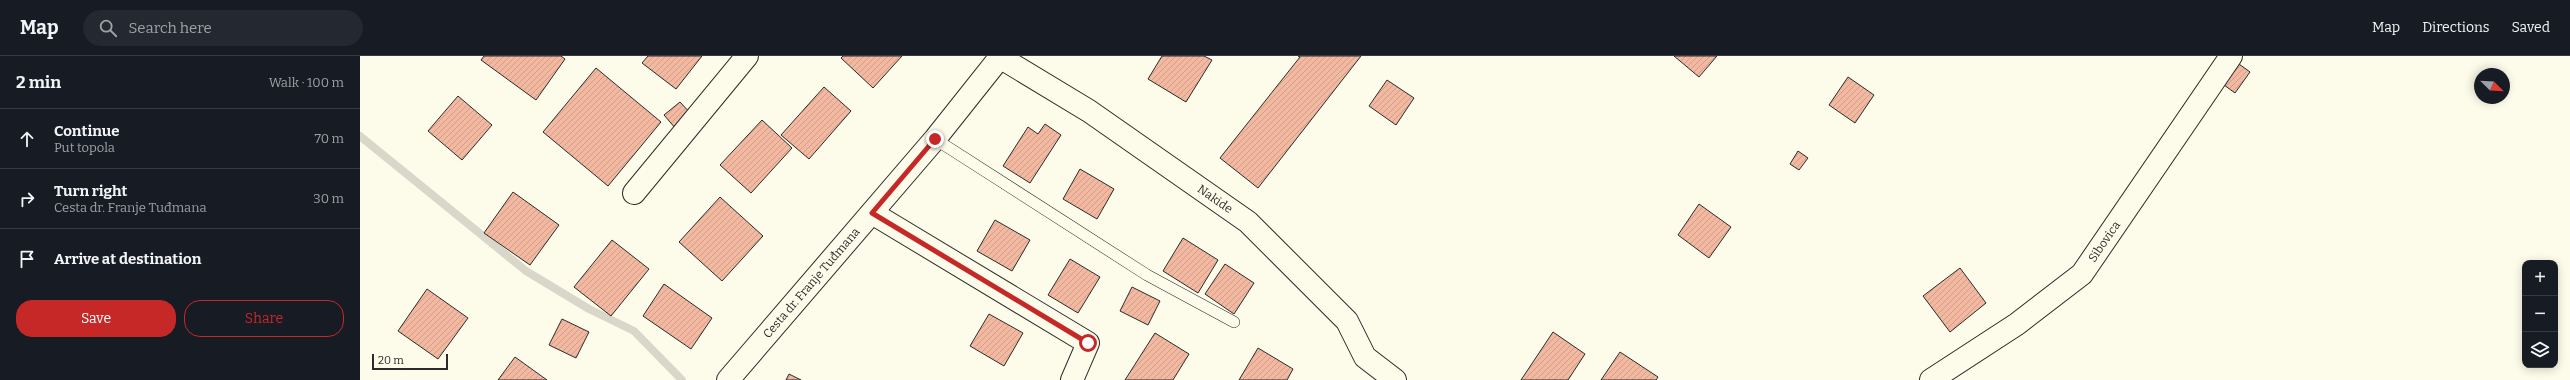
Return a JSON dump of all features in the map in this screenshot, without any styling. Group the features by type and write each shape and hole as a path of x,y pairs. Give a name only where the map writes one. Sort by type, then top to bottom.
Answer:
{"street":[{"path":"634,193 747,56"},
{"name":"Cesta dr. Franje Tuđmana","path":"728,380 935,139 999,56"},
{"name":"Nakide","path":"999,56 1089,111 1248,222 1347,321 1365,357 1395,380"},
{"name":"Sibovica","path":"1931,380 2017,324 2082,274 2231,56"},
{"path":"872,213 1088,343 1072,380"}],"lane":[{"path":"935,139 1147,275 1234,322"}],"building":[{"path":"484,56 561,56 565,59 536,100 481,60"},
{"path":"648,56 702,56 676,89 642,63"},
{"path":"843,56 902,56 873,88 841,58"},
{"path":"1162,56 1204,56 1212,60 1186,102 1148,79"},
{"path":"1298,56 1361,56 1258,188 1220,158 1300,57"},
{"path":"1674,56 1717,56 1699,77"},
{"path":"2239,64 2250,72 2235,93 2224,85"},
{"path":"596,68 661,122 608,186 543,132"},
{"path":"1848,77 1874,95 1855,123 1829,105"},
{"path":"1387,80 1414,98 1396,125 1369,106"},
{"path":"824,87 851,111 809,159 781,135"},
{"path":"458,96 492,125 462,160 428,131"},
{"path":"680,102 692,115 676,129 664,115"},
{"path":"762,120 792,148 751,193 720,165"},
{"path":"1045,124 1061,135 1030,183 1003,166 1028,127 1038,134"},
{"path":"1798,151 1808,158 1799,170 1790,164"},
{"path":"1080,169 1114,189 1097,219 1063,199"},
{"path":"513,192 559,225 530,265 484,233"},
{"path":"720,197 763,236 722,281 679,242"},
{"path":"1699,204 1731,227 1709,258 1678,235"},
{"path":"995,220 1030,240 1012,271 977,251"},
{"path":"1183,238 1218,260 1198,293 1163,271"},
{"path":"612,240 649,269 611,316 574,287"},
{"path":"1070,259 1100,277 1078,313 1048,295"},
{"path":"1225,264 1254,283 1234,314 1205,294"},
{"path":"1960,268 1986,303 1950,332 1923,296"},
{"path":"664,284 712,318 691,349 643,316"},
{"path":"1132,287 1160,301 1148,325 1120,311"},
{"path":"427,289 468,318 438,359 398,331"},
{"path":"989,314 1023,333 1004,366 970,346"},
{"path":"562,319 589,332 576,358 549,345"},
{"path":"1553,332 1585,354 1568,380 1521,380"},
{"path":"1155,333 1189,354 1173,380 1125,380"},
{"path":"1258,348 1293,369 1287,380 1239,380"},
{"path":"1620,352 1658,377 1656,380 1601,380"},
{"path":"515,357 547,380 498,380"},
{"path":"789,374 801,380 786,380"}],"waterway":[{"path":"360,136 526,271 589,309 634,331 682,380"}],"route":[{"path":"935,139 872,213 1088,343"}]}
